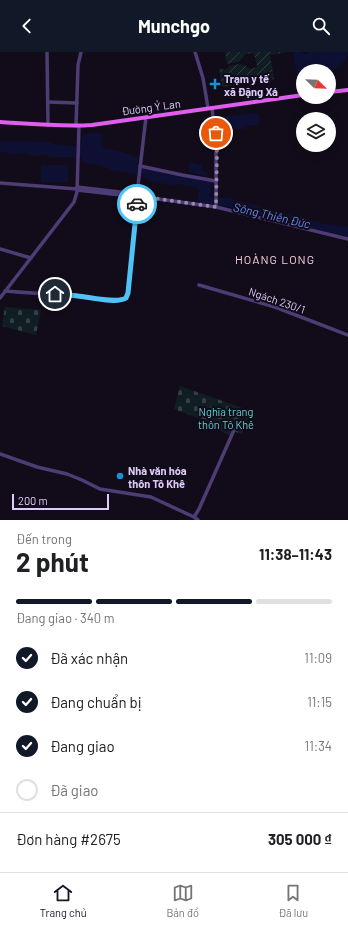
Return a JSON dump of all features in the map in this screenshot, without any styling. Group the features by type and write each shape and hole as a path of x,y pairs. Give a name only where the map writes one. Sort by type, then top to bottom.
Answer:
{"main road":[{"path":"336,91 348,90"},
{"name":"Đường Ỷ Lan","path":"0,122 48,126 77,126 296,97"}],"street":[{"path":"47,52 48,126"},
{"path":"0,298 76,198 79,139 76,103 78,65 81,52"},
{"path":"195,52 210,108 216,143 216,207"},
{"path":"48,102 76,103"},
{"path":"5,291 102,299 125,299 128,293 146,117"},
{"path":"140,166 182,175 216,180"},
{"path":"0,183 107,192 216,207 348,239"},
{"path":"0,249 31,258"},
{"name":"Ngách 230/1","path":"198,285 275,307 348,335"},
{"path":"0,454 36,466 71,475 100,489 154,498 196,519 234,430"}],"green space":[{"path":"225,52 287,52 270,55 274,79 222,87 219,68 225,70 229,66 240,64 250,69 257,67 254,53 245,54 240,61 227,64"},
{"path":"5,307 41,310 36,335 2,326"},
{"name":"Nghĩa trang thôn Tô Khê","path":"180,386 251,411 242,434 233,431 231,436 212,424 174,409"}],"water":[{"path":"293,52 300,52 306,55 309,52 348,52 344,62 336,69 336,64 296,64 296,68"},
{"path":"257,113 259,115 259,125 248,125 244,129 221,129 220,117"},
{"name":"Sông Thiên Đức","path":"95,132 101,134 101,147 138,157 137,166 177,176 212,181 211,196 215,198 229,198 326,224 348,227 348,238 221,205 197,203 199,191 196,187 176,184 175,186 147,180 147,178 131,173 114,171 100,165 84,163 82,157 52,157 44,155 34,156 23,153 13,154 0,152 0,141 49,142 58,145 81,146 82,137 84,134"},
{"path":"191,162 202,165 202,170 207,173 207,176 188,172"},
{"path":"41,165 68,165 68,182 41,182"}],"way so far":[{"path":"137,204 137,196 216,207 216,133"}],"place":[{"name":"Trạm y tế xã Đặng Xá","path":"215,84"},
{"name":"Nhà văn hóa thôn Tô Khê","path":"120,476"}],"district":[{"name":"HOÀNG LONG","path":"275,259"}],"route":[{"path":"55,294 106,300 122,300 126,298 128,293 137,204"}]}
